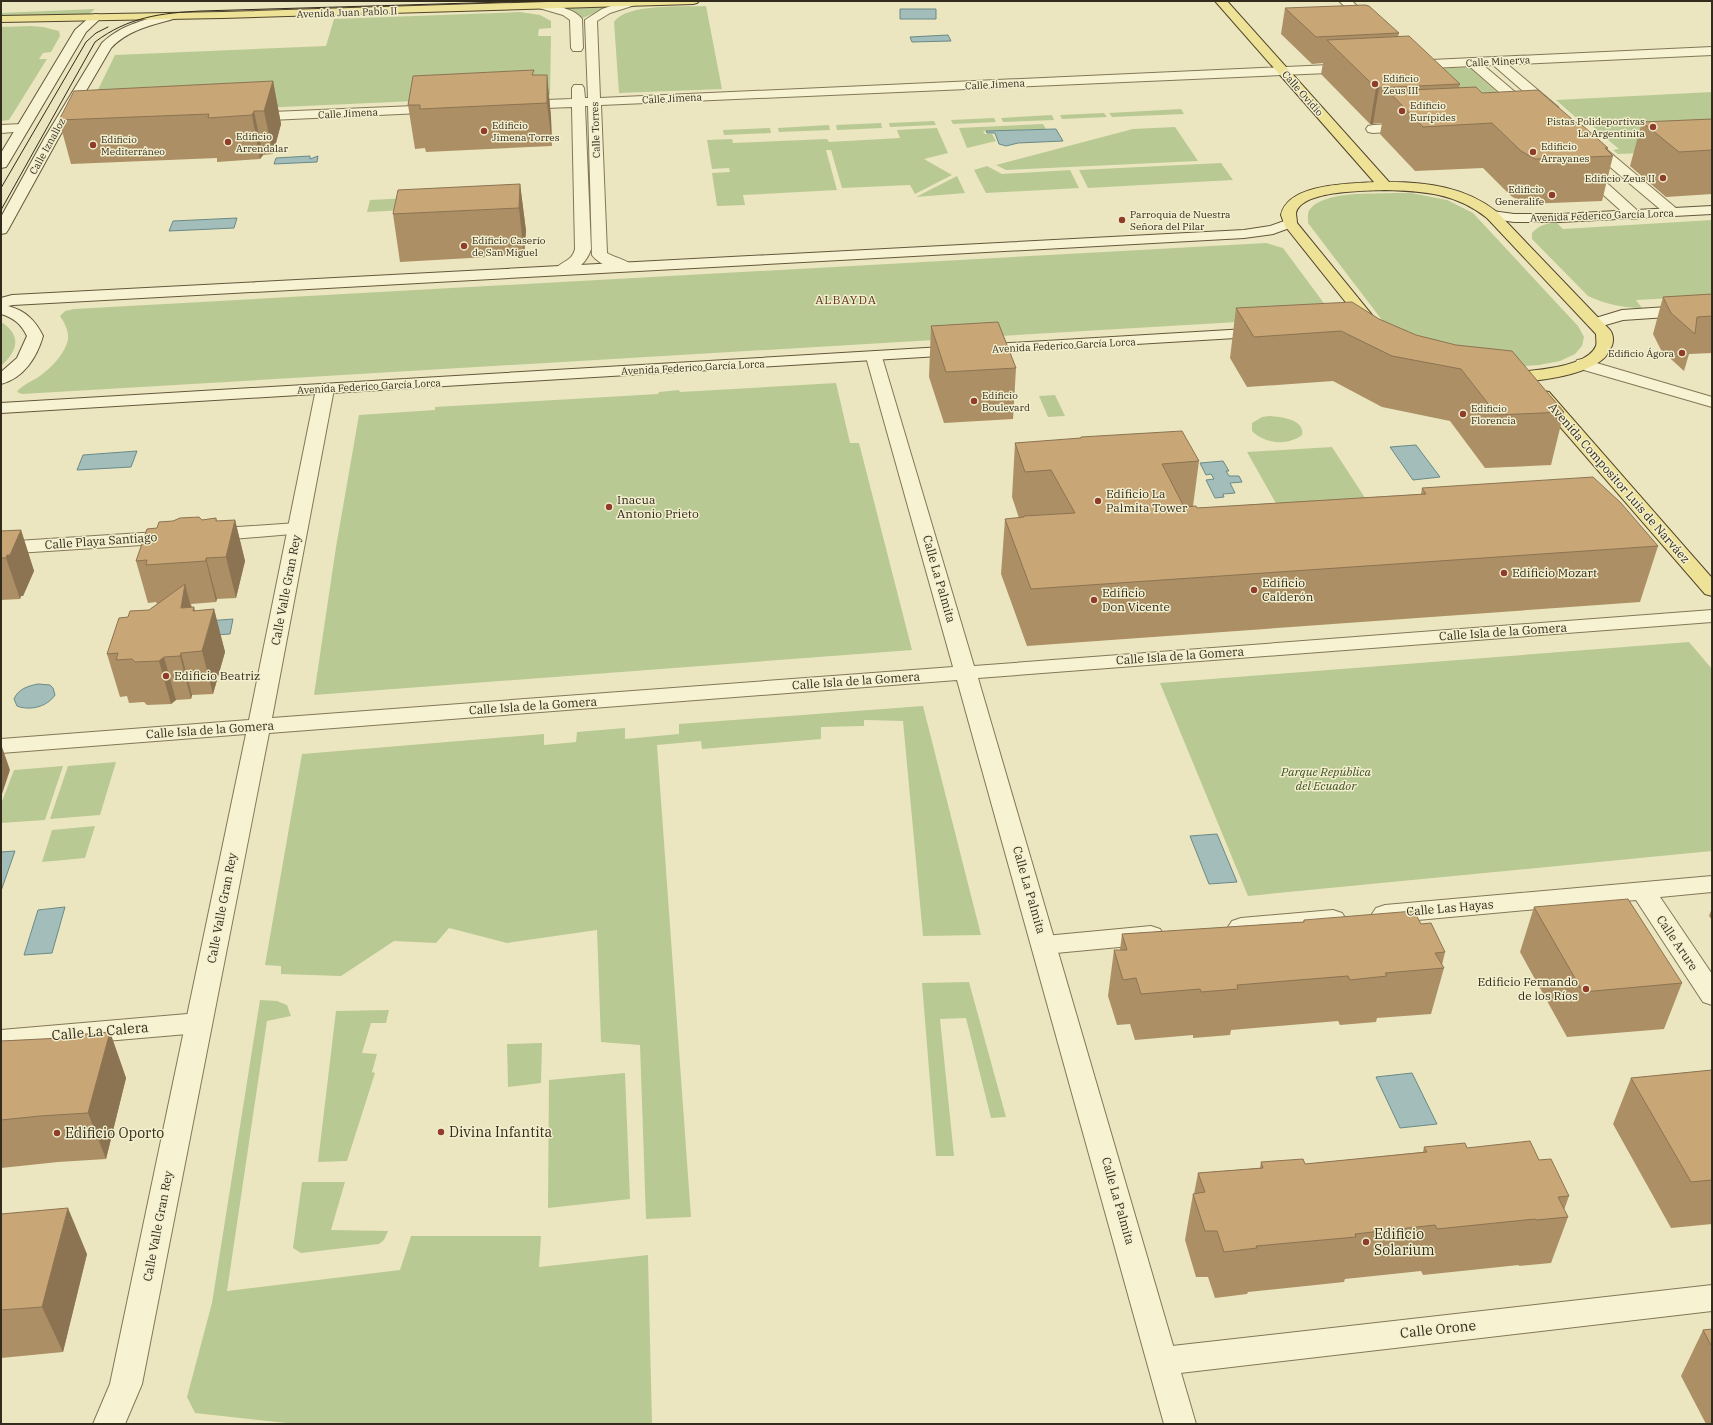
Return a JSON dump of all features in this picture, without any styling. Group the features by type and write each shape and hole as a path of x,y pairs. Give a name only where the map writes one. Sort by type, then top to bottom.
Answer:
{"main road":[{"name":"Avenida Juan Pablo II","path":"1,19 173,16 693,1"},
{"name":"Calle Ovidio","path":"1221,1 1384,186"},
{"path":"1,11 128,5"},
{"path":"96,17 108,6"},
{"path":"1384,186 1407,186 1445,192 1463,198 1478,204 1492,215 1604,333 1604,346 1596,357 1583,364 1561,372 1493,378 1459,374 1433,368 1410,360 1394,351 1383,340 1290,223 1289,213 1293,205 1302,198 1315,193 1332,190 1384,186"},
{"name":"Avenida Compositor Luis de Narváez","path":"1525,376 1559,412 1712,590"}],"street":[{"path":"1345,1 1379,34"},
{"name":"Calle Torres","path":"626,267 609,261 600,255 591,20 606,11 631,3"},
{"path":"543,6 567,13 576,19 578,62"},
{"name":"Calle Iznalloz","path":"1,230 65,126 106,46 112,39 133,27 173,16"},
{"path":"1,164 81,30 96,17"},
{"path":"55,18 79,26 81,30"},
{"name":"Calle Minerva","path":"1421,79 1407,63 1472,62 1712,51"},
{"path":"1472,62 1512,96 1534,121 1563,118 1541,94 1496,61"},
{"path":"1284,71 1362,68"},
{"name":"Calle Jimena","path":"505,106 1284,71"},
{"name":"Calle Torres","path":"562,270 576,263 582,256 583,249 578,77"},
{"path":"1512,96 1541,94"},
{"name":"Calle Jimena","path":"236,118 450,108"},
{"path":"1373,129 1428,126"},
{"path":"1,129 22,128"},
{"path":"1579,133 1672,212"},
{"path":"1628,162 1574,160 1634,215"},
{"name":"Avenida Federico García Lorca","path":"1492,215 1514,218 1560,218 1712,210"},
{"path":"1,303 20,300 562,270 1249,234 1273,230 1290,223"},
{"path":"1,309 12,312 28,323 35,336 30,355 21,365 1,379"},
{"path":"1595,323 1622,315 1712,309"},
{"name":"Avenida Federico García Lorca","path":"1,408 1277,332"},
{"path":"1357,334 1383,340"},
{"name":"Calle La Palmita","path":"874,357 1045,945 1180,1424"},
{"path":"1583,364 1712,402"},
{"name":"Calle Valle Gran Rey","path":"109,1424 126,1384 259,726 325,389"},
{"name":"Calle Playa Santiago","path":"1,548 298,529"},
{"name":"Calle Isla de la Gomera","path":"1,746 1712,616"},
{"name":"Calle Las Hayas","path":"1220,929 1712,884"},
{"name":"Calle Arure","path":"1642,890 1712,995"},
{"path":"1045,945 1173,934"},
{"name":"Calle La Calera","path":"1,1040 199,1023"},
{"name":"Calle Orone","path":"1163,1361 1712,1298"}],"green space":[{"path":"610,6 583,18 560,8"},
{"path":"671,6 706,6 722,89 619,93 614,22 621,16 643,9"},
{"path":"95,9 88,15 1,17 1,13"},
{"path":"520,12 540,15 551,21 551,28 539,29 538,36 551,36 550,95 85,116 115,55 326,46 334,19"},
{"path":"31,26 59,31 60,36 51,52 43,53 39,59 47,59 9,120 1,121 1,27"},
{"path":"1469,67 1519,112 1513,112 1417,70"},
{"name":"Pistas Polideportivas La Argentinita","path":"1712,92 1712,150 1618,154 1613,150 1619,149 1607,139 1603,139 1595,132 1599,132 1588,122 1581,122 1556,100"},
{"path":"1181,109 1184,114 1112,117 1109,113"},
{"path":"1104,113 1107,117 1062,119 1060,115"},
{"path":"1052,115 1054,120 1003,122 1001,118"},
{"path":"994,118 996,122 953,124 951,120"},
{"path":"934,121 936,125 890,127 889,123"},
{"path":"881,123 882,128 837,130 836,125"},
{"path":"1043,124 1046,129 983,131 985,134 992,134 996,141 967,148 959,128"},
{"path":"829,125 830,130 779,132 778,128"},
{"path":"1175,127 1198,161 1006,170 996,165 1133,129"},
{"path":"770,128 771,133 724,135 723,130"},
{"path":"937,128 948,153 924,159 952,175 915,194 910,185 842,188 831,150 826,150 837,190 743,195 745,205 717,206 712,173 730,172 729,168 712,169 707,140 732,139 733,143 827,139 829,142 900,138 897,130"},
{"path":"1221,163 1233,180 1088,188 1079,170"},
{"path":"987,166 1002,174 1070,170 1079,188 986,193 974,170"},
{"path":"957,176 965,193 916,197"},
{"path":"1411,193 1447,200 1473,213 1578,326 1584,337 1582,346 1575,354 1560,361 1539,365 1495,368 1398,341 1308,223 1308,215 1311,208 1318,203 1338,196 1350,194"},
{"path":"428,197 426,209 367,212 370,200"},
{"path":"1712,220 1712,296 1636,300 1642,308 1614,305 1588,296 1532,239 1532,233 1537,228 1556,222 1563,229"},
{"path":"1266,243 1283,248 1329,310 1322,317 22,394 17,392 23,386 46,371 56,362 64,351 68,339 68,333 60,316 65,311 74,309"},
{"path":"1,322 12,332 15,338 15,343 11,355 1,366"},
{"name":"Inacua Antonio Prieto","path":"836,383 850,443 859,443 912,650 314,695 336,547 359,415 435,410 435,407 658,394 659,392 679,390 680,392"},
{"path":"1055,395 1065,416 1048,417 1039,396"},
{"path":"1270,416 1286,418 1296,422 1300,425 1302,435 1290,441 1277,442 1263,439 1252,431 1252,423 1262,417"},
{"path":"1332,447 1382,524 1291,530 1247,452"},
{"name":"Parque República del Ecuador","path":"1689,642 1712,669 1712,851 1248,896 1160,683"},
{"path":"923,706 981,935 923,936 903,721 864,720 864,726 821,727 821,739 702,749 701,741 657,745 691,1217 646,1219 640,1045 601,1042 597,930 507,943 449,928 436,943 394,941 341,976 281,974 281,966 265,965 302,754 544,734 544,745 576,742 577,732 625,728 625,739 679,734 679,724"},
{"path":"116,762 100,815 50,819 68,766"},
{"path":"63,766 45,820 1,823 1,804 14,770"},
{"path":"95,826 85,858 42,862 52,830"},
{"path":"969,982 1006,1117 991,1118 966,1018 940,1019 954,1156 936,1156 922,983"},
{"path":"260,1000 277,1001 287,1005 291,1016 267,1021 227,1291 400,1270 411,1236 541,1236 539,1267 648,1255 652,1424 296,1424 195,1413 187,1397 212,1303"},
{"path":"389,1010 386,1023 371,1023 362,1053 377,1054 372,1072 375,1073 347,1161 318,1162 336,1011"},
{"path":"542,1043 541,1083 508,1087 507,1044"},
{"path":"625,1073 630,1199 548,1208 549,1080"},
{"path":"302,1182 345,1182 331,1230 388,1231 384,1240 379,1244 301,1253 293,1248"}],"water":[{"path":"900,9 936,9 936,19 900,19"},
{"path":"948,35 951,41 912,42 910,37"},
{"path":"1056,129 1063,141 1018,143 1006,146 999,144 995,133 987,133 986,131"},
{"path":"310,156 310,159 318,156 317,162 274,164 276,158"},
{"path":"237,218 234,228 169,231 173,221"},
{"path":"1416,445 1440,477 1413,480 1390,447"},
{"path":"137,451 131,467 77,470 83,455"},
{"path":"1223,461 1229,471 1226,471 1229,476 1239,476 1242,482 1230,483 1235,493 1223,494 1224,497 1215,498 1206,480 1214,479 1211,474 1206,475 1200,463"},
{"path":"233,619 230,634 178,637 182,623"},
{"path":"38,684 50,685 53,688 55,695 52,699 43,705 33,708 17,706 14,699 18,693 27,687"},
{"path":"1217,834 1237,882 1209,884 1190,836"},
{"path":"15,851 1,891 1,852"},
{"path":"65,907 52,953 24,955 38,910"},
{"path":"1412,1073 1437,1124 1400,1128 1376,1077"}],"building":[{"path":"1369,6 1399,33 1316,37 1285,8"},
{"path":"1409,36 1460,84 1376,88 1327,40"},
{"path":"534,70 532,75 547,75 547,103 420,109 420,105 408,105 413,76"},
{"path":"273,81 264,111 254,111 252,115 208,118 209,114 59,120 74,91"},
{"path":"1476,87 1482,93 1538,90 1579,125 1582,125 1608,148 1605,148 1613,156 1535,159 1521,151 1492,123 1423,127 1388,91"},
{"path":"1712,119 1712,150 1679,152 1642,122"},
{"path":"520,184 519,208 393,214 398,190"},
{"path":"1712,294 1712,316 1697,317 1695,334 1671,313 1663,297"},
{"path":"1352,302 1379,319 1416,335 1456,345 1512,351 1564,412 1497,415 1461,369 1392,356 1341,331 1254,337 1236,308"},
{"path":"998,322 1016,368 946,372 931,326"},
{"path":"1182,431 1199,461 1162,464 1184,507 1196,506 1197,508 1426,494 1422,488 1593,477 1621,503 1658,546 1031,589 1005,519 1024,516 1075,513 1051,470 1025,472 1015,443 1081,437"},
{"path":"199,517 202,520 216,518 216,521 235,520 226,557 206,558 206,561 146,565 147,560 136,561 147,529 157,528 159,522 173,521 180,518"},
{"path":"21,530 10,555 7,555 6,558 1,558 1,531"},
{"path":"185,584 181,608 194,607 193,611 214,609 202,651 181,653 180,656 164,657 159,661 135,662 132,659 116,660 118,653 107,654 119,618 128,617 130,611 149,610"},
{"path":"1628,899 1682,983 1583,992 1534,907"},
{"path":"1414,911 1421,924 1431,923 1445,952 1435,953 1444,968 1385,973 1387,976 1350,980 1348,976 1237,985 1238,989 1201,992 1200,989 1141,994 1136,978 1123,980 1114,950 1127,950 1122,934 1304,922 1304,920"},
{"path":"110,1032 88,1113 1,1120 1,1041 62,1038 63,1036"},
{"path":"1712,1070 1712,1180 1691,1182 1631,1078"},
{"path":"1530,1141 1539,1160 1551,1159 1569,1196 1558,1197 1568,1217 1437,1229 1435,1225 1355,1234 1356,1237 1256,1246 1257,1248 1224,1252 1217,1231 1205,1231 1193,1194 1205,1192 1198,1173 1263,1168 1261,1162 1303,1159 1305,1164 1427,1152 1424,1147 1465,1143 1467,1148"},
{"path":"68,1208 42,1307 1,1310 1,1214"},
{"path":"1712,1329 1712,1347 1703,1330"}],"tram line":[{"path":"1,210 95,42 107,34 132,22 159,15 201,11 540,1"},
{"path":"1,188 86,42 96,33 108,27"}],"place":[{"name":"Edificio Zeus III","path":"1375,84"},
{"name":"Edificio Eurípides","path":"1402,111"},
{"name":"Pistas Polideportivas La Argentinita","path":"1653,127"},
{"name":"Edificio Jimena Torres","path":"484,131"},
{"name":"Edificio Arrendalar","path":"228,142"},
{"name":"Edificio Mediterráneo","path":"93,145"},
{"name":"Edificio Arrayanes","path":"1533,152"},
{"name":"Edificio Zeus II","path":"1663,178"},
{"name":"Edificio Generalife","path":"1552,195"},
{"name":"Parroquia de Nuestra Señora del Pilar","path":"1122,220"},
{"name":"Edificio Caserío de San Miguel","path":"464,246"},
{"name":"Edificio Ágora","path":"1682,353"},
{"name":"Edificio Boulevard","path":"974,401"},
{"name":"Edificio Florencia","path":"1463,414"},
{"name":"Edificio La Palmita Tower","path":"1098,501"},
{"name":"Inacua Antonio Prieto","path":"609,507"},
{"name":"Edificio Mozart","path":"1504,573"},
{"name":"Edificio Calderón","path":"1254,590"},
{"name":"Edificio Don Vicente","path":"1094,600"},
{"name":"Edificio Beatriz","path":"166,676"},
{"name":"Edificio Fernando de los Ríos","path":"1586,989"},
{"name":"Divina Infantita","path":"441,1132"},
{"name":"Edificio Oporto","path":"57,1133"},
{"name":"Edificio Solarium","path":"1366,1242"}],"district":[{"name":"ALBAYDA","path":"846,300"}]}
